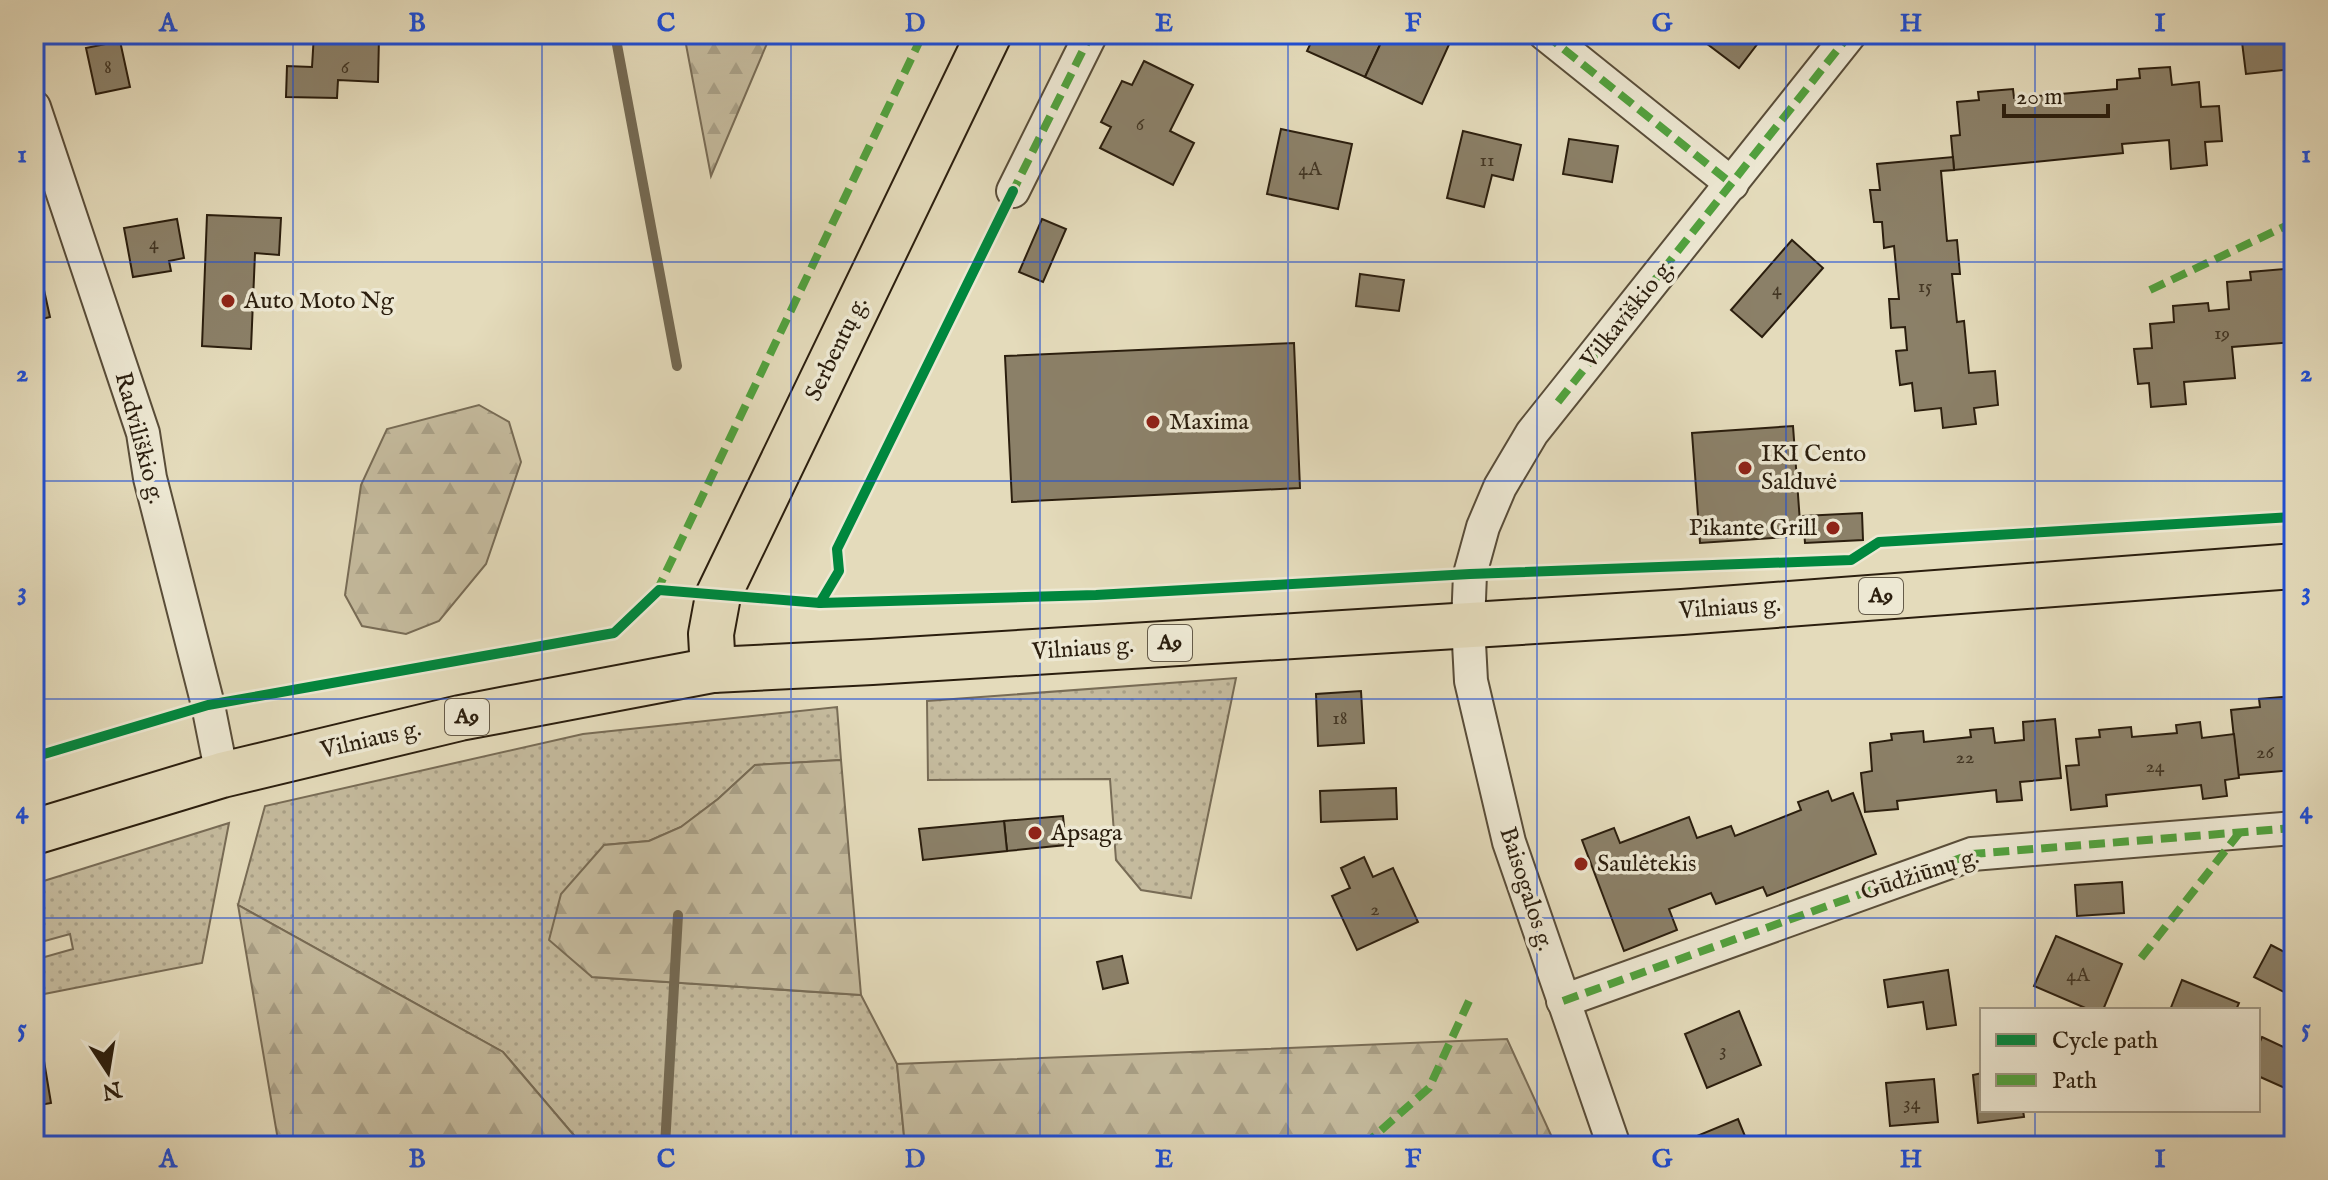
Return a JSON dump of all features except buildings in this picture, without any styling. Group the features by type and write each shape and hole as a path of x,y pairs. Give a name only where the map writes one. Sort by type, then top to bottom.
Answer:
{"main road":[{"name":"Serbentų g.","path":"713,670 711,634 718,596 989,34"},
{"name":"Vilniaus g.","path":"34,832 222,775 460,718 713,670 1682,612 2294,566"}],"street":[{"path":"1013,191 1091,34"},
{"path":"1545,34 1732,184"},
{"name":"Vilkaviškio g.","path":"1468,624 1470,574 1483,527 1532,433 1850,34"},
{"name":"Radviliškio g.","path":"34,107 143,433 150,478 208,705 222,775"},
{"name":"Baisogalos g.","path":"1468,624 1471,681 1509,842 1614,1146"},
{"name":"Gūdžiūnų g.","path":"1563,1001 1972,854 2294,828"}],"green space":[{"path":"684,34 771,34 711,176"},
{"path":"479,405 509,422 521,462 486,564 439,621 406,634 362,626 345,595 361,485 387,429"},
{"path":"1236,678 1191,898 1141,890 1116,860 1110,779 928,780 927,701"},
{"path":"837,707 841,760 755,765 681,827 649,841 604,845 592,977 861,995 897,1064 905,1146 583,1146 503,1052 238,905 265,806 583,734"},
{"path":"841,760 861,995 592,977 549,940 561,894 604,845 649,841 681,827 755,765"},
{"path":"229,823 202,963 34,996 34,960 73,949 70,934 34,944 34,884"},
{"path":"238,905 503,1052 583,1146 279,1146"},
{"path":"1507,1039 1556,1146 905,1146 897,1064"}],"waterway":[{"path":"615,34 677,366"},
{"path":"665,1146 678,915"}],"marked path":[{"path":"656,593 923,34"},
{"path":"1011,195 1091,34"},
{"path":"1545,34 1732,184"},
{"path":"1558,402 1850,34"},
{"path":"2150,290 2294,222"},
{"path":"1563,1001 1972,854 2294,828"},
{"path":"2141,958 2240,832"},
{"path":"1363,1146 1429,1088 1469,1001"}],"cycle path":[{"path":"820,603 839,571 837,549 1013,191"},
{"path":"34,757 208,705 614,633 659,590 820,603 1096,595 1470,574 1851,560 1879,542 2294,517"}],"place":[{"name":"Auto Moto Ng","path":"228,301"},
{"name":"Maxima","path":"1153,422"},
{"name":"IKI Cento Salduvė","path":"1745,468"},
{"name":"Pikante Grill","path":"1833,528"},
{"name":"Apsaga","path":"1035,833"},
{"name":"Saulėtekis","path":"1581,864"}]}
